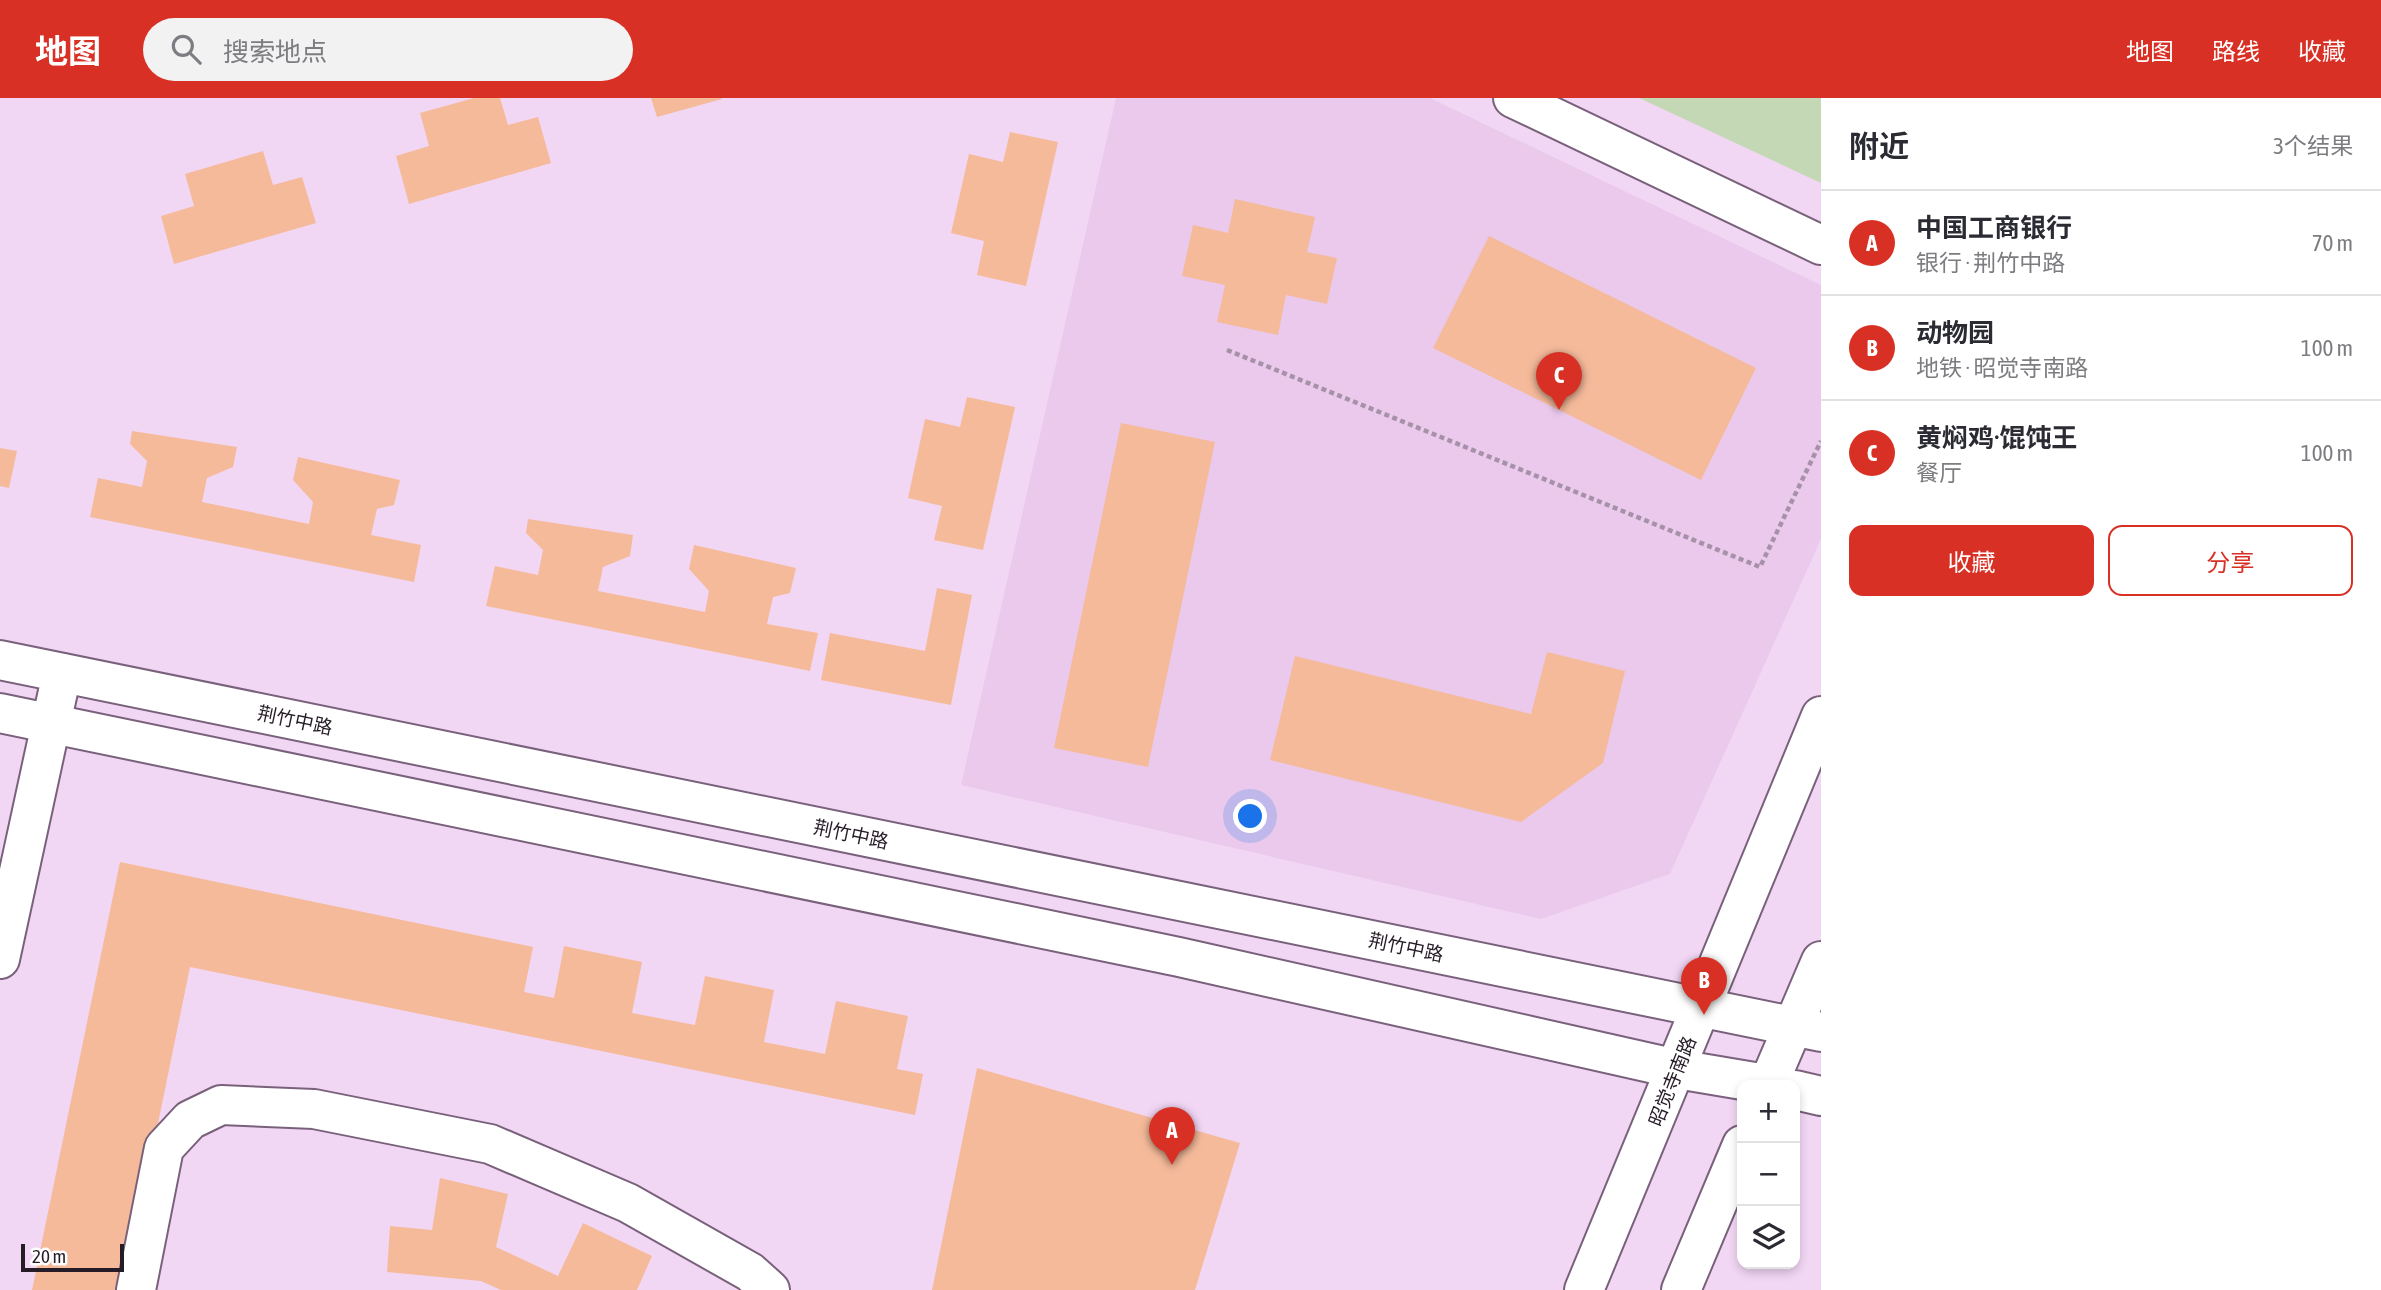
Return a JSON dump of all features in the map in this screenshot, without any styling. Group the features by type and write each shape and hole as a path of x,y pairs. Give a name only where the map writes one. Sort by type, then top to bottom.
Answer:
{"main road":[{"path":"1513,98 1821,245"},
{"name":"荆竹中路","path":"0,660 1807,1029"},
{"path":"0,959 62,673"},
{"path":"0,713 1179,957 1677,1069 1740,1080"},
{"name":"昭觉寺南路","path":"1584,1290 1821,716"},
{"path":"1772,1080 1807,1029 1821,961"},
{"path":"1800,1091 1821,1096"},
{"path":"136,1290 164,1149 190,1121 221,1105 314,1108 490,1144 628,1203 750,1272 770,1290"},
{"path":"1681,1290 1737,1157"}],"path":[{"path":"1227,350 1760,567 1821,441"}],"shaded area":[{"path":"1116,98 1430,98 1821,285 1821,539 1670,874 1541,919 961,785"}],"green space":[{"path":"1639,98 1821,98 1821,183"}],"building":[{"path":"474,98 500,98 508,125 538,117 551,163 409,204 396,156 429,146 420,113"},
{"path":"651,98 721,98 722,99 657,117"},
{"path":"1010,132 1058,142 1026,286 977,275 984,241 951,233 969,154 1003,162"},
{"path":"263,151 273,185 302,177 316,223 174,264 161,216 194,206 185,174"},
{"path":"1235,199 1315,217 1307,252 1337,258 1327,304 1286,295 1278,335 1217,322 1225,285 1182,276 1193,225 1228,233"},
{"path":"1489,236 1756,368 1701,480 1433,348"},
{"path":"967,397 1015,407 983,550 934,540 942,506 908,498 925,419 960,427"},
{"path":"1121,423 1215,442 1148,767 1054,748"},
{"path":"132,431 237,447 233,467 207,478 202,502 309,524 313,502 293,480 298,457 400,480 394,505 377,509 371,535 421,545 414,582 90,517 98,478 142,487 147,461 130,444"},
{"path":"0,448 17,451 9,488 0,486"},
{"path":"528,519 633,535 630,556 603,567 598,591 705,612 709,591 689,569 694,545 796,568 790,593 773,597 767,624 818,633 810,671 486,606 495,566 538,575 543,550 526,533"},
{"path":"937,588 972,595 951,705 821,680 830,633 925,651"},
{"path":"1547,652 1625,671 1603,763 1521,822 1270,760 1295,656 1531,714"},
{"path":"120,862 533,947 524,992 554,998 564,946 642,962 632,1013 695,1025 705,976 774,990 764,1042 825,1054 836,1001 908,1016 897,1069 923,1074 915,1115 190,967 124,1290 32,1290"},
{"path":"977,1068 1240,1143 1195,1290 932,1290"},
{"path":"440,1178 508,1194 496,1247 558,1276 583,1223 652,1256 637,1290 501,1290 481,1281 387,1272 390,1226 432,1230"}],"place":[{"name":"黄焖鸡·馄饨王","path":"1559,410"},
{"name":"动物园","path":"1704,1015"},
{"name":"中国工商银行","path":"1172,1165"}]}
